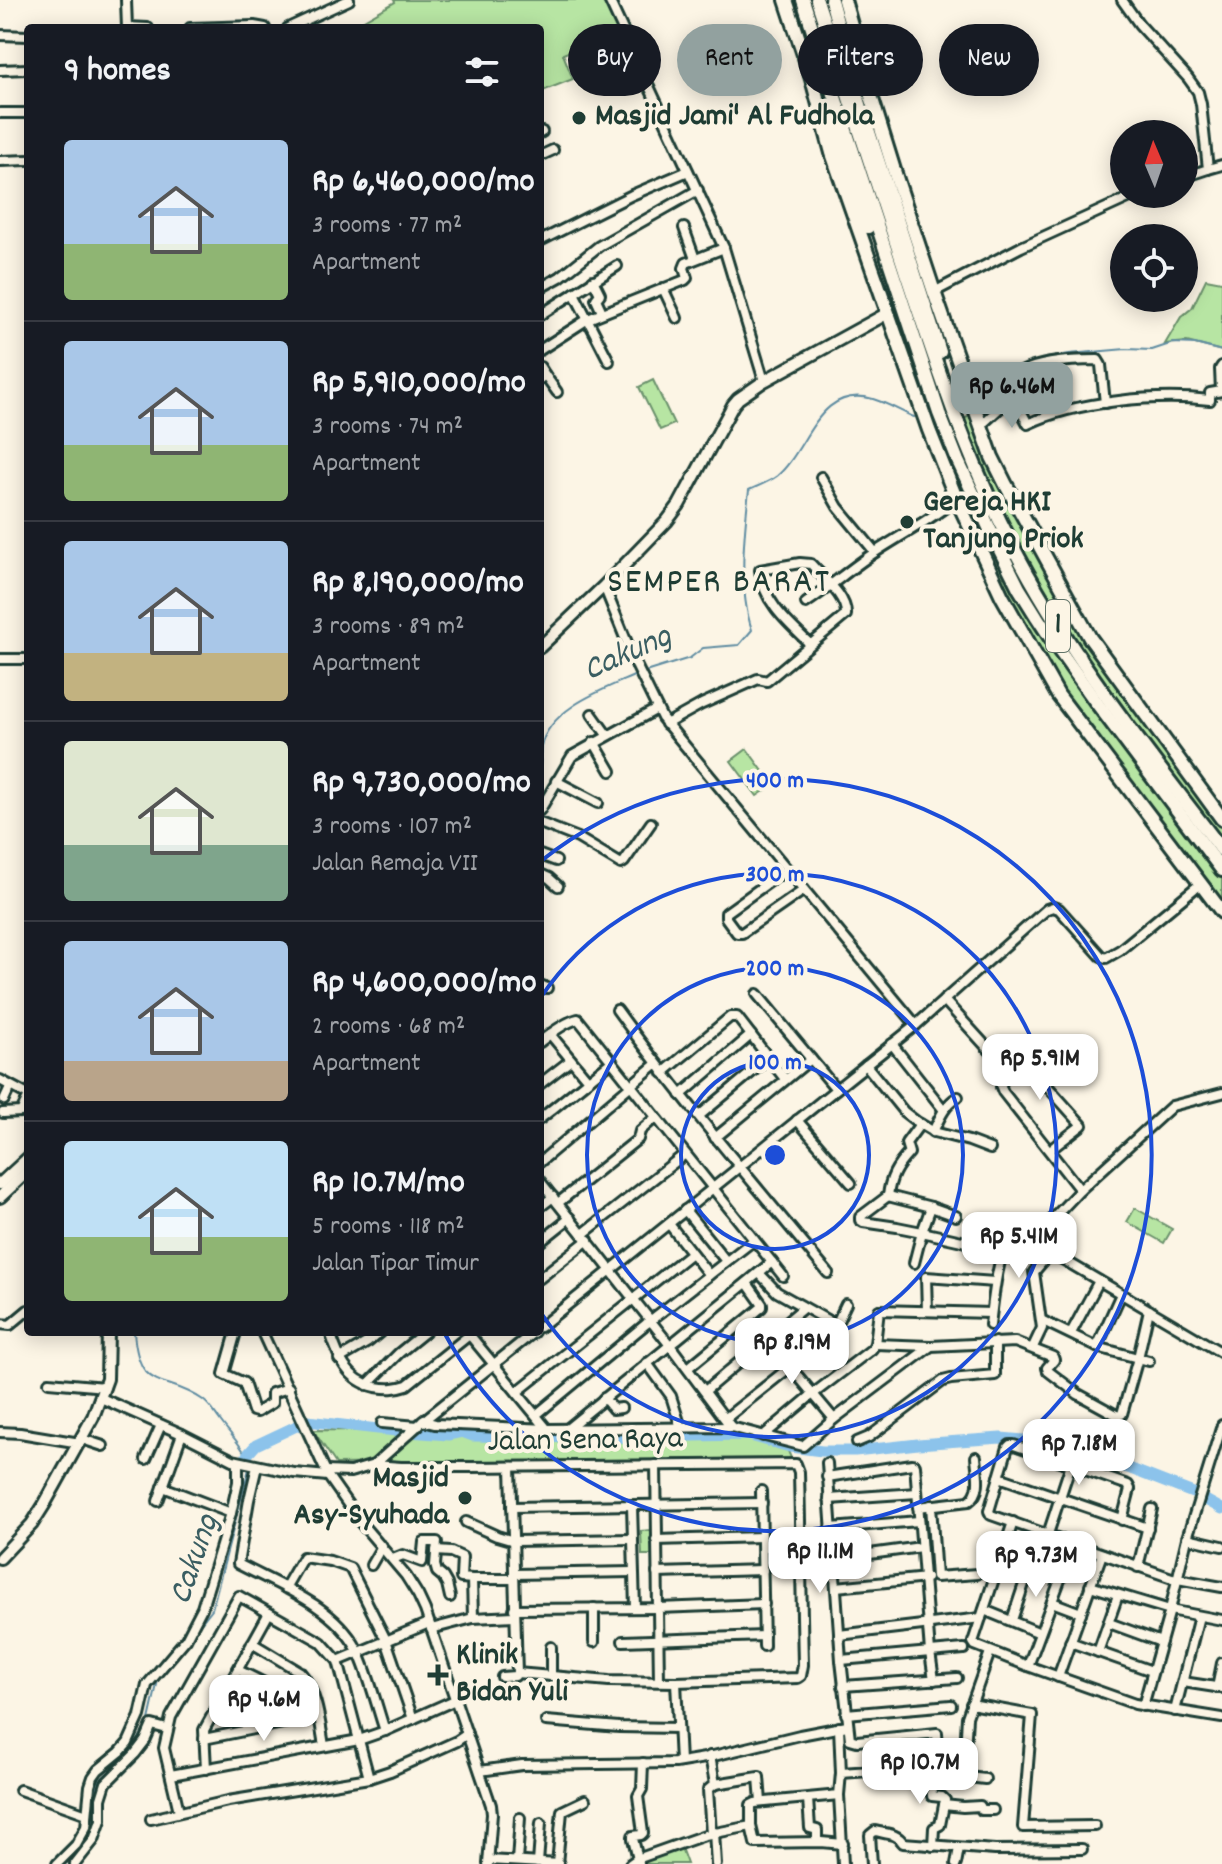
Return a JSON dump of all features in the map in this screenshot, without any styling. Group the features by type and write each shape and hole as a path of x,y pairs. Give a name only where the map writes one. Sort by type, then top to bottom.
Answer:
{"highway":[{"path":"786,0 836,167 929,430 956,499 1002,596 1049,681 1222,912"},
{"name":"1","path":"803,0 950,441 993,536 1019,588 1052,640 1222,870"},
{"name":"1","path":"817,0 939,375 1008,538 1061,632 1123,720 1222,850"},
{"path":"831,0 858,98 942,356 939,375"},
{"path":"844,0 871,96 934,292 980,424 1006,485 1090,638 1222,819"},
{"path":"820,109 828,114 836,132 892,295 903,305"}],"main road":[{"path":"544,643 667,521 738,399 764,381 888,313"},
{"path":"0,1184 24,1162"},
{"path":"0,1197 24,1175"},
{"path":"0,1558 32,1524 81,1441 103,1392 108,1336"}],"street":[{"path":"126,0 127,24"},
{"path":"296,24 338,2 349,0"},
{"path":"609,0 724,248 764,381"},
{"path":"1122,0 1198,92 1208,169"},
{"path":"0,35 24,36"},
{"path":"0,70 24,69"},
{"path":"0,113 24,113"},
{"path":"544,154 553,150"},
{"path":"0,161 24,160"},
{"path":"1198,172 1222,165"},
{"path":"544,239 688,171"},
{"path":"544,286 599,246 698,190"},
{"path":"934,292 1110,206"},
{"path":"684,228 695,259"},
{"path":"544,347 602,312 687,278 684,265 724,248"},
{"path":"544,312 617,266"},
{"path":"593,280 600,294 596,299 602,312"},
{"path":"663,288 677,318"},
{"path":"574,293 609,361"},
{"path":"1105,403 1098,360 1039,365 1015,377 1012,384 1013,396 1028,424 1071,408 1105,403 1183,398 1210,400 1210,393 1222,391 1222,366"},
{"path":"544,376 557,392"},
{"path":"980,424 1013,396"},
{"path":"821,477 838,507 875,552"},
{"path":"806,603 875,552 956,499"},
{"path":"666,724 758,679 766,682 847,613 833,585 825,581 811,564 760,570 765,591 776,610 810,644"},
{"path":"604,586 643,681 666,724 916,1025"},
{"path":"0,659 24,659"},
{"path":"544,803 572,756 657,709"},
{"path":"592,714 607,735"},
{"path":"594,742 611,771"},
{"path":"556,781 598,803"},
{"path":"544,825 574,836 620,864 651,823"},
{"path":"544,856 556,861"},
{"path":"787,869 726,913 726,918 737,933 742,933 804,890"},
{"path":"544,876 558,886"},
{"path":"544,1324 916,1025 1047,909 1059,909 1106,958 1200,884"},
{"path":"757,994 836,1089"},
{"path":"944,1000 1004,1066 1032,1069 1082,1125 1050,1150"},
{"path":"617,1010 715,1138 828,1273"},
{"path":"663,1073 733,1016 737,1017 785,1079"},
{"path":"544,1039 576,1019 783,1276"},
{"path":"550,1034 588,1080"},
{"path":"681,1095 751,1035"},
{"path":"892,1044 943,1109"},
{"path":"699,1116 769,1058"},
{"path":"715,1138 811,1059"},
{"path":"544,1081 571,1060"},
{"path":"544,1116 612,1061"},
{"path":"544,1159 656,1064"},
{"path":"866,1065 904,1112 920,1124 933,1132 990,1149"},
{"path":"1004,1066 1003,1092 1080,1190"},
{"path":"0,1080 24,1095"},
{"path":"4,1100 10,1087"},
{"path":"1032,1241 1080,1190 1172,1106 1222,1093"},
{"path":"933,1132 941,1115 958,1097"},
{"path":"3,1113 21,1112 24,1106"},
{"path":"544,1205 638,1139 640,1131 655,1118"},
{"path":"797,1120 851,1183"},
{"path":"920,1124 906,1143 909,1153 891,1177 888,1196 860,1220 1002,1250"},
{"path":"544,1274 685,1154"},
{"path":"544,1186 728,1422"},
{"path":"888,1196 956,1216"},
{"path":"914,1263 931,1207"},
{"path":"685,1210 726,1261"},
{"path":"544,1239 570,1218"},
{"path":"669,1224 709,1275"},
{"path":"990,1325 1002,1250 1011,1230 1222,1353"},
{"path":"536,1415 754,1240"},
{"path":"517,1392 691,1253"},
{"path":"1033,1347 1042,1328 1034,1272 1050,1253"},
{"path":"566,1429 772,1262"},
{"path":"759,1273 777,1292 836,1325"},
{"path":"927,1311 926,1277 995,1282"},
{"path":"1071,1333 1099,1281"},
{"path":"688,1368 762,1307 747,1283"},
{"path":"1097,1347 1121,1294"},
{"path":"728,1422 836,1325 846,1304"},
{"path":"705,1391 803,1308"},
{"path":"875,1344 931,1346 1015,1342 1033,1347 1054,1358 1048,1371 1078,1394 1118,1416 1122,1414 1149,1310"},
{"path":"763,1436 870,1351 875,1344 878,1311 991,1313"},
{"path":"0,1324 10,1325 24,1313"},
{"path":"1041,1320 1097,1347 1149,1361"},
{"path":"235,1336 224,1374 244,1383 253,1411 257,1412 272,1403 272,1393 289,1388"},
{"path":"264,1336 327,1474 418,1595 492,1810 489,1862 558,1864 562,1811 585,1800"},
{"path":"331,1336 339,1359 357,1381 394,1389 407,1385 466,1336"},
{"path":"339,1359 375,1336"},
{"path":"367,1385 420,1336"},
{"path":"472,1336 547,1429"},
{"path":"374,1465 529,1336"},
{"path":"857,1442 869,1437 943,1381 995,1375 995,1342"},
{"path":"382,1423 566,1429 681,1428 728,1422 763,1436 803,1446 931,1346"},
{"path":"647,1363 671,1396 681,1428"},
{"path":"798,1376 834,1419"},
{"name":"Jalan Sena Raya","path":"49,1382 103,1392 161,1425 248,1464 294,1473 350,1472 374,1465 796,1464 799,1472 801,1676 792,1679 676,1682"},
{"path":"604,1398 613,1409 621,1408"},
{"path":"146,1459 161,1425"},
{"path":"1143,1706 1201,1488 1222,1425"},
{"path":"0,1432 103,1446"},
{"path":"158,1501 182,1434"},
{"path":"1122,1520 1130,1486 1010,1445 989,1513 1138,1567 1176,1579 1222,1587"},
{"path":"918,1507 969,1501 975,1497 978,1487 976,1457"},
{"path":"827,1463 846,1714 839,1795 843,1864"},
{"path":"57,1864 76,1845 86,1827 91,1780 128,1743 136,1727 147,1685 186,1639 197,1619 219,1556 238,1482 248,1464"},
{"path":"248,1464 249,1500 238,1564 320,1608 336,1621 358,1652 385,1731"},
{"path":"1048,1534 1071,1464"},
{"path":"656,1465 659,1681"},
{"path":"827,1477 915,1465 934,1680"},
{"path":"511,1467 517,1673"},
{"path":"999,1477 1148,1528"},
{"path":"163,1487 231,1513"},
{"path":"623,1641 764,1641 761,1491"},
{"path":"829,1499 917,1493"},
{"path":"512,1507 762,1503"},
{"path":"931,1505 936,1577"},
{"path":"632,1506 635,1608"},
{"path":"1138,1567 1152,1509"},
{"path":"831,1528 919,1521"},
{"path":"466,1522 514,1541 632,1539"},
{"path":"1013,1522 974,1644 1143,1706 1222,1718"},
{"path":"656,1540 762,1537"},
{"path":"1187,1538 1222,1546"},
{"path":"393,1559 403,1555 422,1562 425,1542 437,1542 437,1572 447,1584 450,1597"},
{"path":"1028,1666 1073,1545"},
{"path":"371,1565 382,1546"},
{"path":"833,1559 921,1547"},
{"path":"436,1551 462,1557 461,1578 633,1572"},
{"path":"1002,1553 1062,1576"},
{"path":"1058,1677 1102,1554"},
{"path":"285,1588 304,1557 350,1568 386,1640 413,1719"},
{"path":"1012,1620 1031,1563"},
{"path":"657,1573 763,1570"},
{"path":"836,1587 977,1574"},
{"path":"472,1579 473,1618"},
{"path":"1090,1586 1170,1610 1222,1620"},
{"path":"1098,1652 1118,1595"},
{"path":"179,1811 164,1748 167,1729 239,1596 321,1642 338,1661 369,1778"},
{"path":"1052,1602 1081,1613"},
{"path":"338,1661 386,1640 430,1626 514,1612 764,1604"},
{"path":"594,1608 594,1642"},
{"path":"839,1635 982,1614 1012,1620 1040,1633"},
{"path":"206,1769 204,1730 268,1615"},
{"path":"1175,1711 1199,1616"},
{"path":"1109,1623 1161,1642"},
{"path":"1070,1642 1152,1671"},
{"path":"252,1643 300,1672 308,1683 324,1746"},
{"path":"551,1647 551,1676"},
{"path":"841,1660 964,1649"},
{"path":"985,1779 968,1777 966,1726 990,1652"},
{"path":"1183,1682 1220,1688 1222,1663"},
{"path":"238,1670 275,1690 282,1699 287,1722"},
{"path":"502,1677 517,1673 609,1681 676,1682 680,1762"},
{"path":"843,1686 957,1678"},
{"path":"223,1696 254,1714 258,1728"},
{"path":"171,1775 359,1740 455,1700"},
{"path":"971,1704 1032,1715 1023,1827 1095,1826"},
{"path":"846,1714 951,1705"},
{"path":"204,1739 318,1716"},
{"path":"546,1721 678,1728"},
{"path":"75,1864 94,1840 101,1820 101,1799 106,1783 135,1754 152,1725 167,1729"},
{"path":"843,1726 851,1741 937,1733 932,1796 944,1798 944,1805 940,1825 934,1828 933,1846"},
{"path":"480,1771 522,1765 680,1762 843,1726"},
{"path":"151,1819 228,1801 369,1778 467,1734"},
{"path":"841,1773 958,1757 965,1752"},
{"path":"710,1756 715,1784"},
{"path":"643,1763 642,1789 638,1796 643,1833 633,1836 636,1862 713,1833 751,1826"},
{"path":"716,1864 708,1790 715,1784 759,1777 761,1802"},
{"path":"20,1790 87,1814"},
{"path":"839,1795 751,1805 751,1826 755,1843 843,1844"},
{"path":"808,1799 810,1828 817,1830 817,1842"},
{"path":"944,1805 980,1806 982,1810 993,1810"},
{"path":"517,1861 520,1818"},
{"path":"538,1863 541,1823"},
{"path":"872,1864 871,1832 875,1831 895,1835 903,1843 933,1846 1082,1849"},
{"path":"956,1864 959,1848"}],"green space":[{"path":"394,0 608,0 619,24 568,24 568,52 563,54 568,66 568,81 544,90 544,24 357,24"},
{"path":"1206,279 1222,282 1222,351 1187,342 1165,344 1181,317 1187,312 1198,312 1198,296"},
{"path":"653,380 674,424 660,430 639,387"},
{"path":"972,415 1090,638 1222,819 1222,850 1156,763 1008,538 961,420"},
{"path":"954,451 1019,588 1222,870 1222,912 1049,681 939,456"},
{"path":"747,749 773,785 757,796 731,761"},
{"path":"1135,1208 1172,1229 1164,1243 1127,1222"},
{"path":"734,1429 786,1446 791,1458 336,1464 313,1430 545,1432"},
{"path":"651,1530 652,1555 642,1555 641,1531"},
{"path":"680,1845 687,1864 643,1864 642,1861"}],"waterway":[{"name":"Cakung","path":"1034,363 1069,354 1152,350 1173,343 1195,344 1222,351"},
{"name":"Cakung","path":"979,408 1007,384"},
{"name":"Cakung","path":"642,673 690,658 703,648 739,645 752,630 744,579 749,490 777,476 788,465 827,409 839,401 854,397 873,399 914,417"},
{"name":"Cakung","path":"544,739 566,711 636,675"},
{"name":"Cakung","path":"135,1336 137,1352 148,1374 205,1402 248,1459"},
{"path":"247,1455 256,1445 307,1421 448,1435 462,1432 473,1436 584,1438 747,1435 790,1447 822,1451 1001,1438 1046,1442 1131,1469 1193,1493 1222,1509"},
{"name":"Cakung","path":"194,1632 212,1609 250,1465"},
{"name":"Cakung","path":"66,1864 92,1827 98,1782 134,1748 149,1720 158,1680 174,1659"}],"place":[{"name":"Masjid Jami' Al Fudhola","path":"579,118"},
{"name":"Gereja HKI Tanjung Priok","path":"907,522"},
{"name":"Masjid Asy-Syuhada","path":"465,1498"},
{"name":"Klinik Bidan Yuli","path":"438,1675"}],"district":[{"name":"SEMPER BARAT","path":"719,584"}]}
